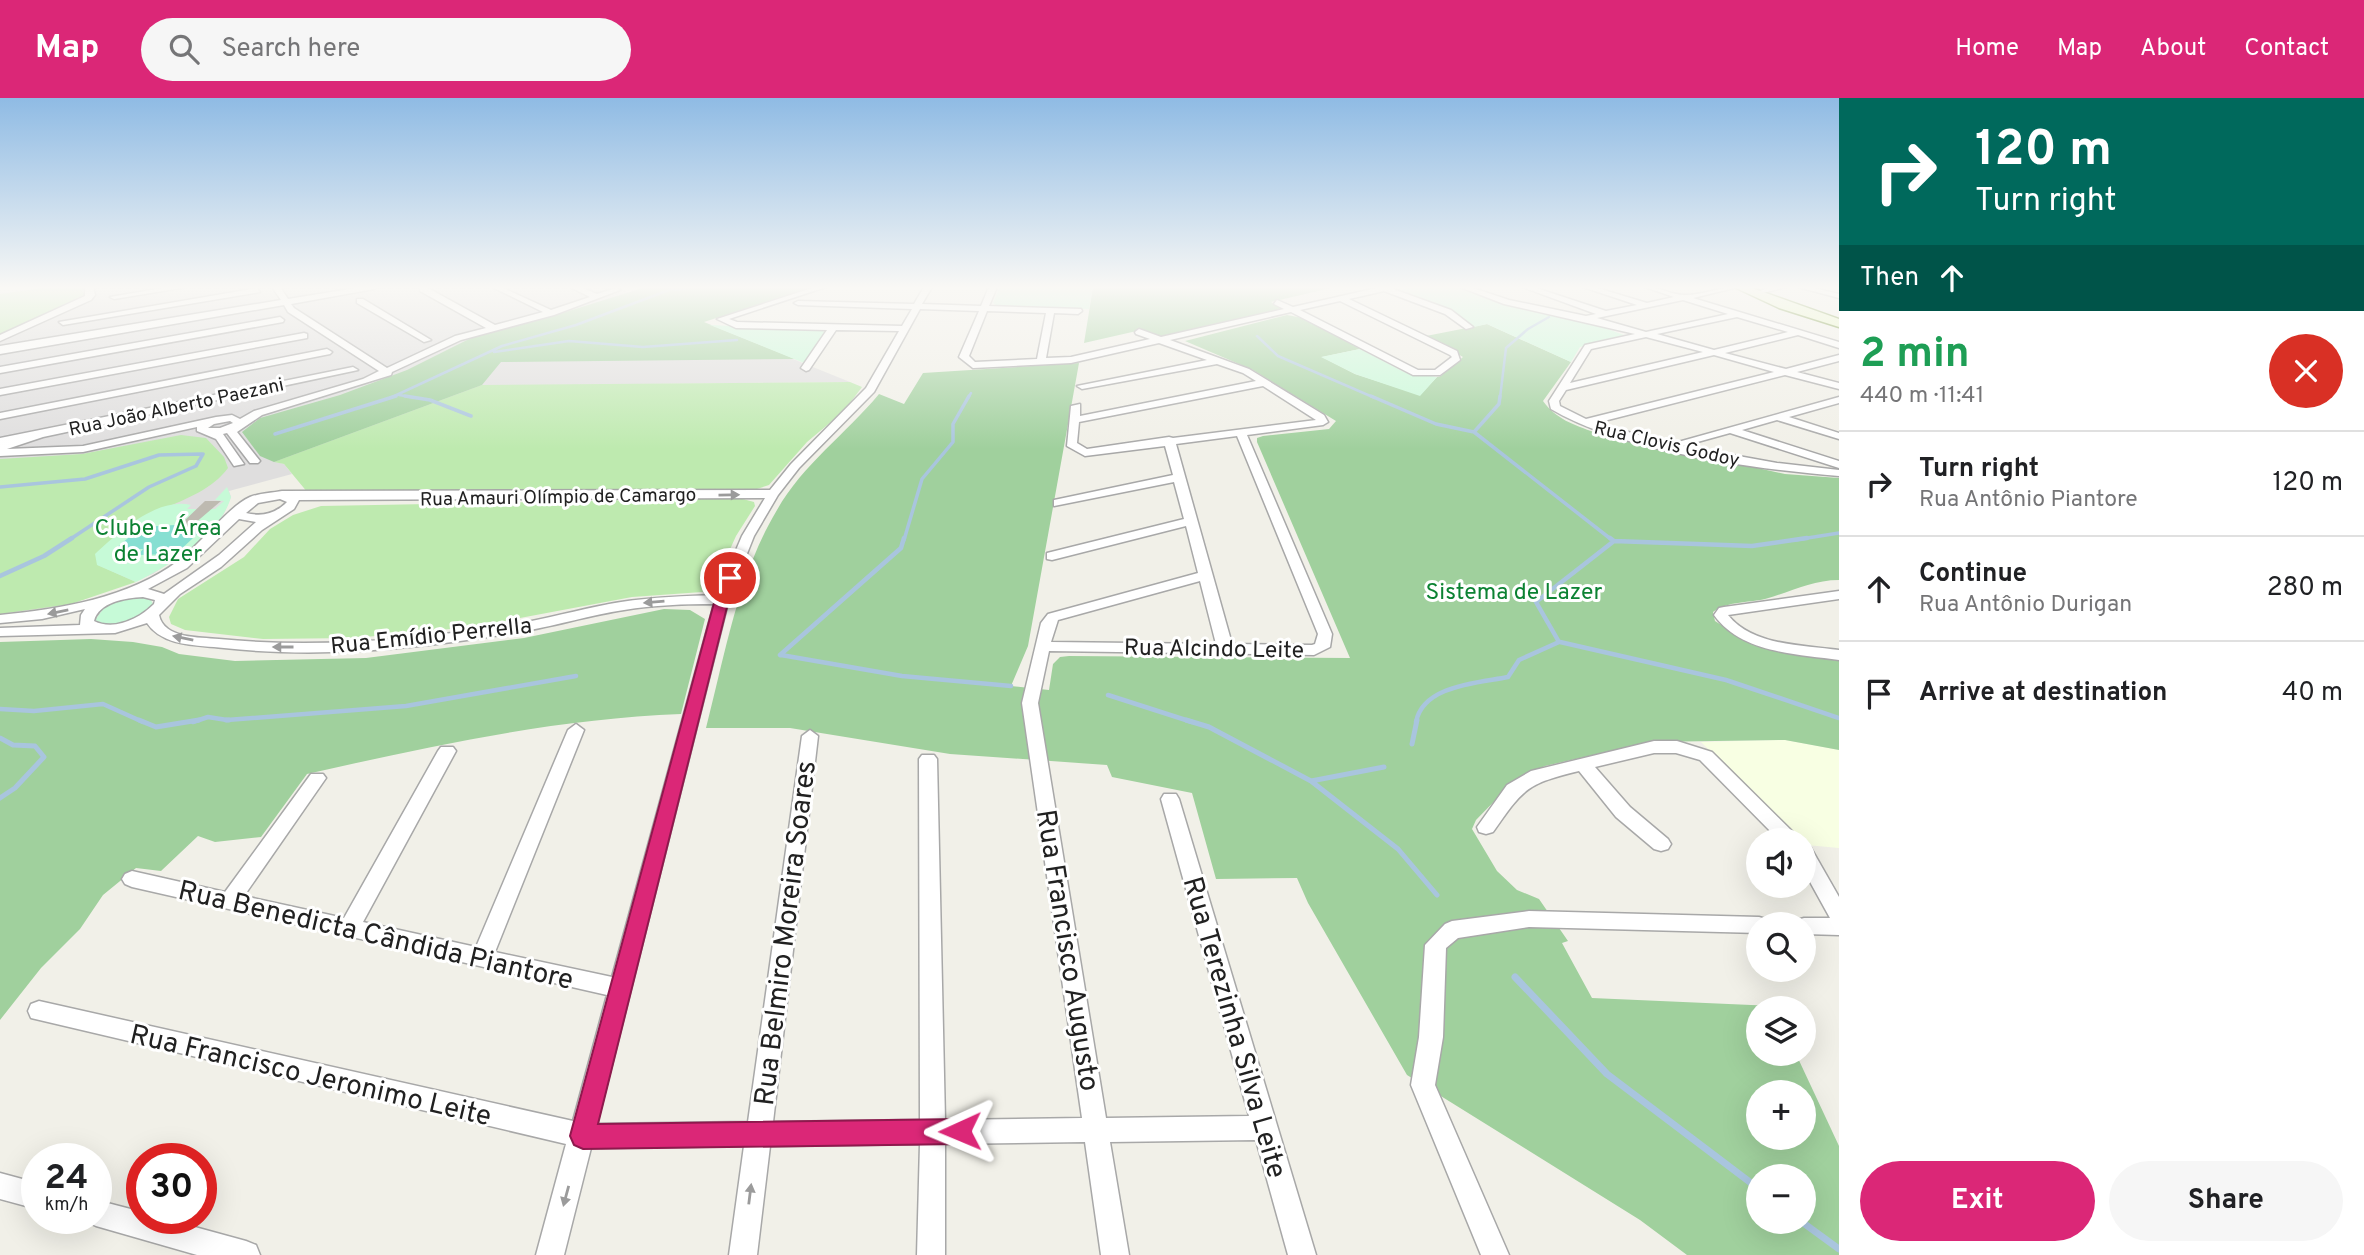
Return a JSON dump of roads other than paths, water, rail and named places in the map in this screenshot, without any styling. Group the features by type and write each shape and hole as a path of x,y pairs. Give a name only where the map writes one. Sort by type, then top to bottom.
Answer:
{"street":[{"path":"0,350 56,341"},
{"path":"0,370 163,341"},
{"path":"0,392 277,341"},
{"path":"339,341 388,373"},
{"path":"428,341 436,347"},
{"path":"437,341 447,342"},
{"path":"254,461 231,432 253,415 388,373 450,341"},
{"path":"806,368 824,341"},
{"path":"550,1255 722,599 748,536 773,494 811,449 855,408 870,390 897,341"},
{"path":"971,341 964,357 973,365 1070,360 1154,341"},
{"path":"1041,362 1045,341"},
{"path":"1076,405 1071,444 1078,450 1093,453 1168,440 1323,422 1320,417 1246,371 1168,341"},
{"path":"1352,341 1410,371 1433,374 1457,358 1454,353 1429,341"},
{"path":"1562,388 1588,347 1615,341"},
{"path":"1665,341 1839,386"},
{"path":"1562,388 1763,341"},
{"path":"1688,347 1700,356"},
{"path":"1724,350 1734,358"},
{"path":"0,416 327,352"},
{"path":"1584,423 1839,358"},
{"path":"1082,386 1219,360"},
{"path":"1826,361 1839,365"},
{"path":"1575,368 1611,377"},
{"name":"Rua João Alberto Paezani","path":"0,441 353,370"},
{"path":"1075,420 1263,383"},
{"name":"Rua Clovis Godoy","path":"1562,388 1554,401 1555,407 1584,423 1782,469 1820,472 1839,469"},
{"path":"1674,446 1839,400"},
{"path":"139,438 288,405"},
{"path":"1822,405 1839,410"},
{"path":"1777,417 1839,436"},
{"path":"237,425 236,418 219,419 201,429 220,437 238,464"},
{"path":"0,450 59,452 180,431 206,432 237,425"},
{"path":"1731,430 1810,456 1839,469"},
{"name":"Rua Alcindo Leite","path":"1042,646 1314,650 1326,641 1241,433"},
{"name":"Rua João Alberto Paezani","path":"0,450 40,434"},
{"path":"1168,440 1225,648"},
{"path":"1696,440 1698,446 1715,455"},
{"path":"1810,456 1822,465 1820,472"},
{"path":"1058,503 1179,477"},
{"name":"Rua Amauri Olímpio de Camargo","path":"98,629 86,623 86,616 94,608 182,565 244,505 260,498 773,494"},
{"path":"0,632 125,626 156,610 180,587 224,558 260,524 294,504 290,496"},
{"name":"Rua Amauri Olímpio de Camargo","path":"283,512 343,498"},
{"path":"239,512 252,519 283,512"},
{"path":"1052,556 1191,522"},
{"name":"Rua Francisco Augusto","path":"1115,1255 1030,703 1048,623 1053,617 1206,575"},
{"path":"0,619 61,611 119,597 151,593 159,596 156,610"},
{"path":"1839,595 1760,603 1724,611 1721,615 1734,629 1771,645 1839,655"},
{"path":"1823,597 1839,605"},
{"name":"Rua Emídio Perrella","path":"156,610 154,624 162,632 178,637 253,646 319,647 464,635 634,604 722,599"},
{"path":"482,958 576,730"},
{"name":"Rua Belmiro Moreira Soares","path":"743,1255 810,736"},
{"path":"1486,827 1513,790 1536,775 1654,747 1676,747 1706,756 1779,828"},
{"path":"349,928 447,751"},
{"path":"928,760 933,1132 930,1255"},
{"path":"1583,764 1623,812 1661,844"},
{"path":"230,901 317,778"},
{"name":"Rua Terezinha Silva Leite","path":"1170,799 1301,1255"},
{"path":"1816,875 1839,916"},
{"name":"Rua Benedicta Cândida Piantore","path":"132,879 621,989"},
{"path":"1495,1255 1423,1085 1431,1037 1436,945 1452,930 1529,919 1746,925"},
{"path":"1816,926 1839,927"},
{"name":"Rua Francisco Jeronimo Leite","path":"39,1011 583,1136 1265,1128"},
{"path":"0,1186 21,1192"},
{"path":"112,1217 246,1255"}],"waterway":[{"path":"391,398 502,346 520,341"},
{"path":"494,352 569,341 643,347 724,341"},
{"path":"1262,341 1278,356 1375,398"},
{"path":"1500,398 1506,348 1514,341"},
{"path":"968,398 971,393"},
{"path":"399,395 416,398"},
{"path":"391,398 396,396"},
{"path":"405,396 430,400 471,416"},
{"path":"904,540 922,479 953,442 953,424 969,396"},
{"path":"1371,396 1436,424 1474,432"},
{"path":"1474,432 1499,404 1500,396"},
{"path":"275,434 391,398"},
{"path":"1474,432 1612,540"},
{"path":"0,487 85,479 159,455 202,454"},
{"path":"69,540 149,487 196,466 203,454"},
{"path":"1795,540 1839,533"},
{"path":"0,576 44,556 72,538"},
{"path":"780,655 901,548 904,538"},
{"path":"1610,538 1614,541"},
{"path":"1614,541 1752,546 1807,538"},
{"path":"1416,722 1429,700 1440,693 1468,684 1508,677 1519,660 1559,642 1536,602 1614,541"},
{"path":"1560,642 1726,680 1839,718"},
{"path":"781,655 902,676 1011,686"},
{"path":"227,720 406,706 576,676"},
{"path":"1108,695 1192,722"},
{"path":"0,709 34,711 103,704 143,722"},
{"path":"199,720 208,717 227,720"},
{"path":"139,720 156,727 199,720"},
{"path":"193,722 199,720"},
{"path":"1186,720 1209,727 1311,781"},
{"path":"1412,744 1417,720"},
{"path":"0,738 13,745 35,746 44,757 15,788 0,798"},
{"path":"1311,781 1384,767"},
{"path":"1311,781 1398,849 1437,895"},
{"path":"1515,977 1607,1074 1746,1179"},
{"path":"1816,1232 1839,1249"}],"park label":[{"name":"Clube - Área de Lazer","path":"158,540"},
{"name":"Sistema de Lazer","path":"1514,591"}]}
